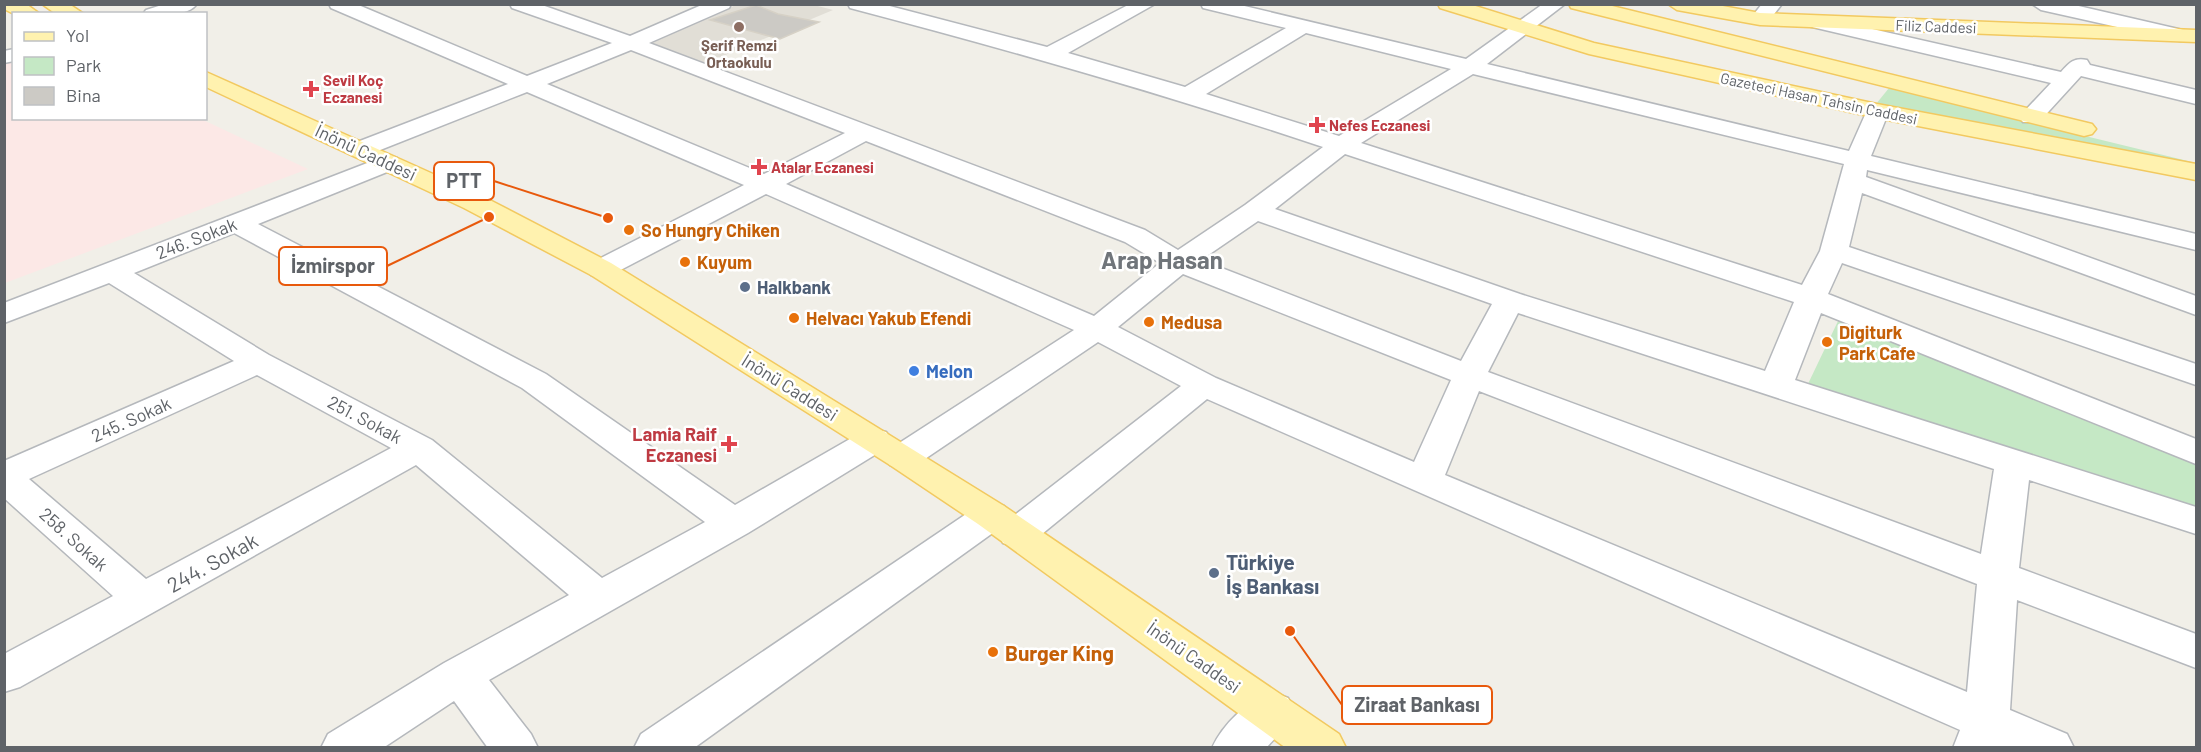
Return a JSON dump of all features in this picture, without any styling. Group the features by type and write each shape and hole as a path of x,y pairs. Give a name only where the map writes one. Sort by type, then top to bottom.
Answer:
{"main road":[{"path":"9,4 26,12"},
{"path":"51,4 69,12"},
{"name":"Gazeteci Hasan Tahsin Caddesi","path":"1447,4 1519,29 1589,48 1877,111 2196,172"},
{"name":"Gazeteci Hasan Tahsin Caddesi","path":"1578,4 2196,156"},
{"name":"Filiz Caddesi","path":"1677,4 1766,12 1815,22 2179,39"},
{"name":"İnönü Caddesi","path":"211,79 473,202 601,269 888,448 1004,524 1323,747"}],"street":[{"path":"160,12 188,4"},
{"path":"338,4 524,85 765,184 1097,329 1204,385 1424,481 1981,734 2051,747"},
{"path":"519,4 631,43 1135,237 1179,262 1469,376 2196,651"},
{"name":"246. Sokak","path":"4,314 236,223 524,85 722,4"},
{"path":"857,4 1049,54 1188,95 1811,298 2196,452"},
{"path":"1049,54 1146,4"},
{"path":"1210,4 1468,67 1854,171 2196,242"},
{"path":"344,747 460,675 598,597 734,523 888,448 1097,329 1179,262 1255,211 1342,145 1468,67 1556,4"},
{"path":"2041,4 2179,39 2196,53"},
{"path":"925,22 955,9"},
{"path":"1815,22 2076,66 2196,98"},
{"path":"1188,95 1304,26"},
{"path":"2031,117 2076,66"},
{"path":"1776,386 1811,298 1834,251 1854,171 1877,111"},
{"path":"601,269 864,133"},
{"path":"1854,171 2196,306"},
{"path":"1255,211 1509,300 2196,521"},
{"path":"236,223 534,381 734,523"},
{"path":"1834,251 2196,375"},
{"name":"251. Sokak","path":"111,272 258,362 419,448 598,597"},
{"path":"1424,481 1469,376 1509,300"},
{"name":"245. Sokak","path":"4,477 258,362"},
{"path":"657,747 1004,524 1204,385"},
{"name":"244. Sokak","path":"4,675 419,448"},
{"path":"1981,734 2013,463"},
{"name":"258. Sokak","path":"4,477 143,600"},
{"path":"460,675 515,747"},
{"path":"1235,747 1272,711"}],"shaded area":[{"name":"Şerif Remzi Ortaokulu","path":"736,5 814,5 833,10 699,66 646,43"},
{"path":"12,61 12,120 203,120 308,169 5,283 5,62"}],"green space":[{"path":"1889,88 2196,163 2196,164 1876,104"},
{"path":"1839,319 2196,461 2196,516 1807,386"}],"building":[{"name":"Şerif Remzi Ortaokulu","path":"756,5 778,14 819,22 780,39 710,20"}],"place":[{"name":"Şerif Remzi Ortaokulu","path":"739,27"},
{"name":"Sevil Koç Eczanesi","path":"311,89"},
{"name":"Nefes Eczanesi","path":"1317,125"},
{"name":"Atalar Eczanesi","path":"759,167"},
{"name":"İzmirspor","path":"489,217"},
{"name":"PTT","path":"608,218"},
{"name":"So Hungry Chiken","path":"629,230"},
{"name":"Kuyum","path":"685,262"},
{"name":"Halkbank","path":"745,287"},
{"name":"Helvacı Yakub Efendi","path":"794,318"},
{"name":"Medusa","path":"1149,322"},
{"name":"Digiturk Park Cafe","path":"1827,342"},
{"name":"Melon","path":"914,371"},
{"name":"Lamia Raif Eczanesi","path":"729,444"},
{"name":"Türkiye İş Bankası","path":"1214,573"},
{"name":"Ziraat Bankası","path":"1290,631"},
{"name":"Burger King","path":"993,652"}],"district":[{"name":"Arap Hasan","path":"1162,259"}]}
